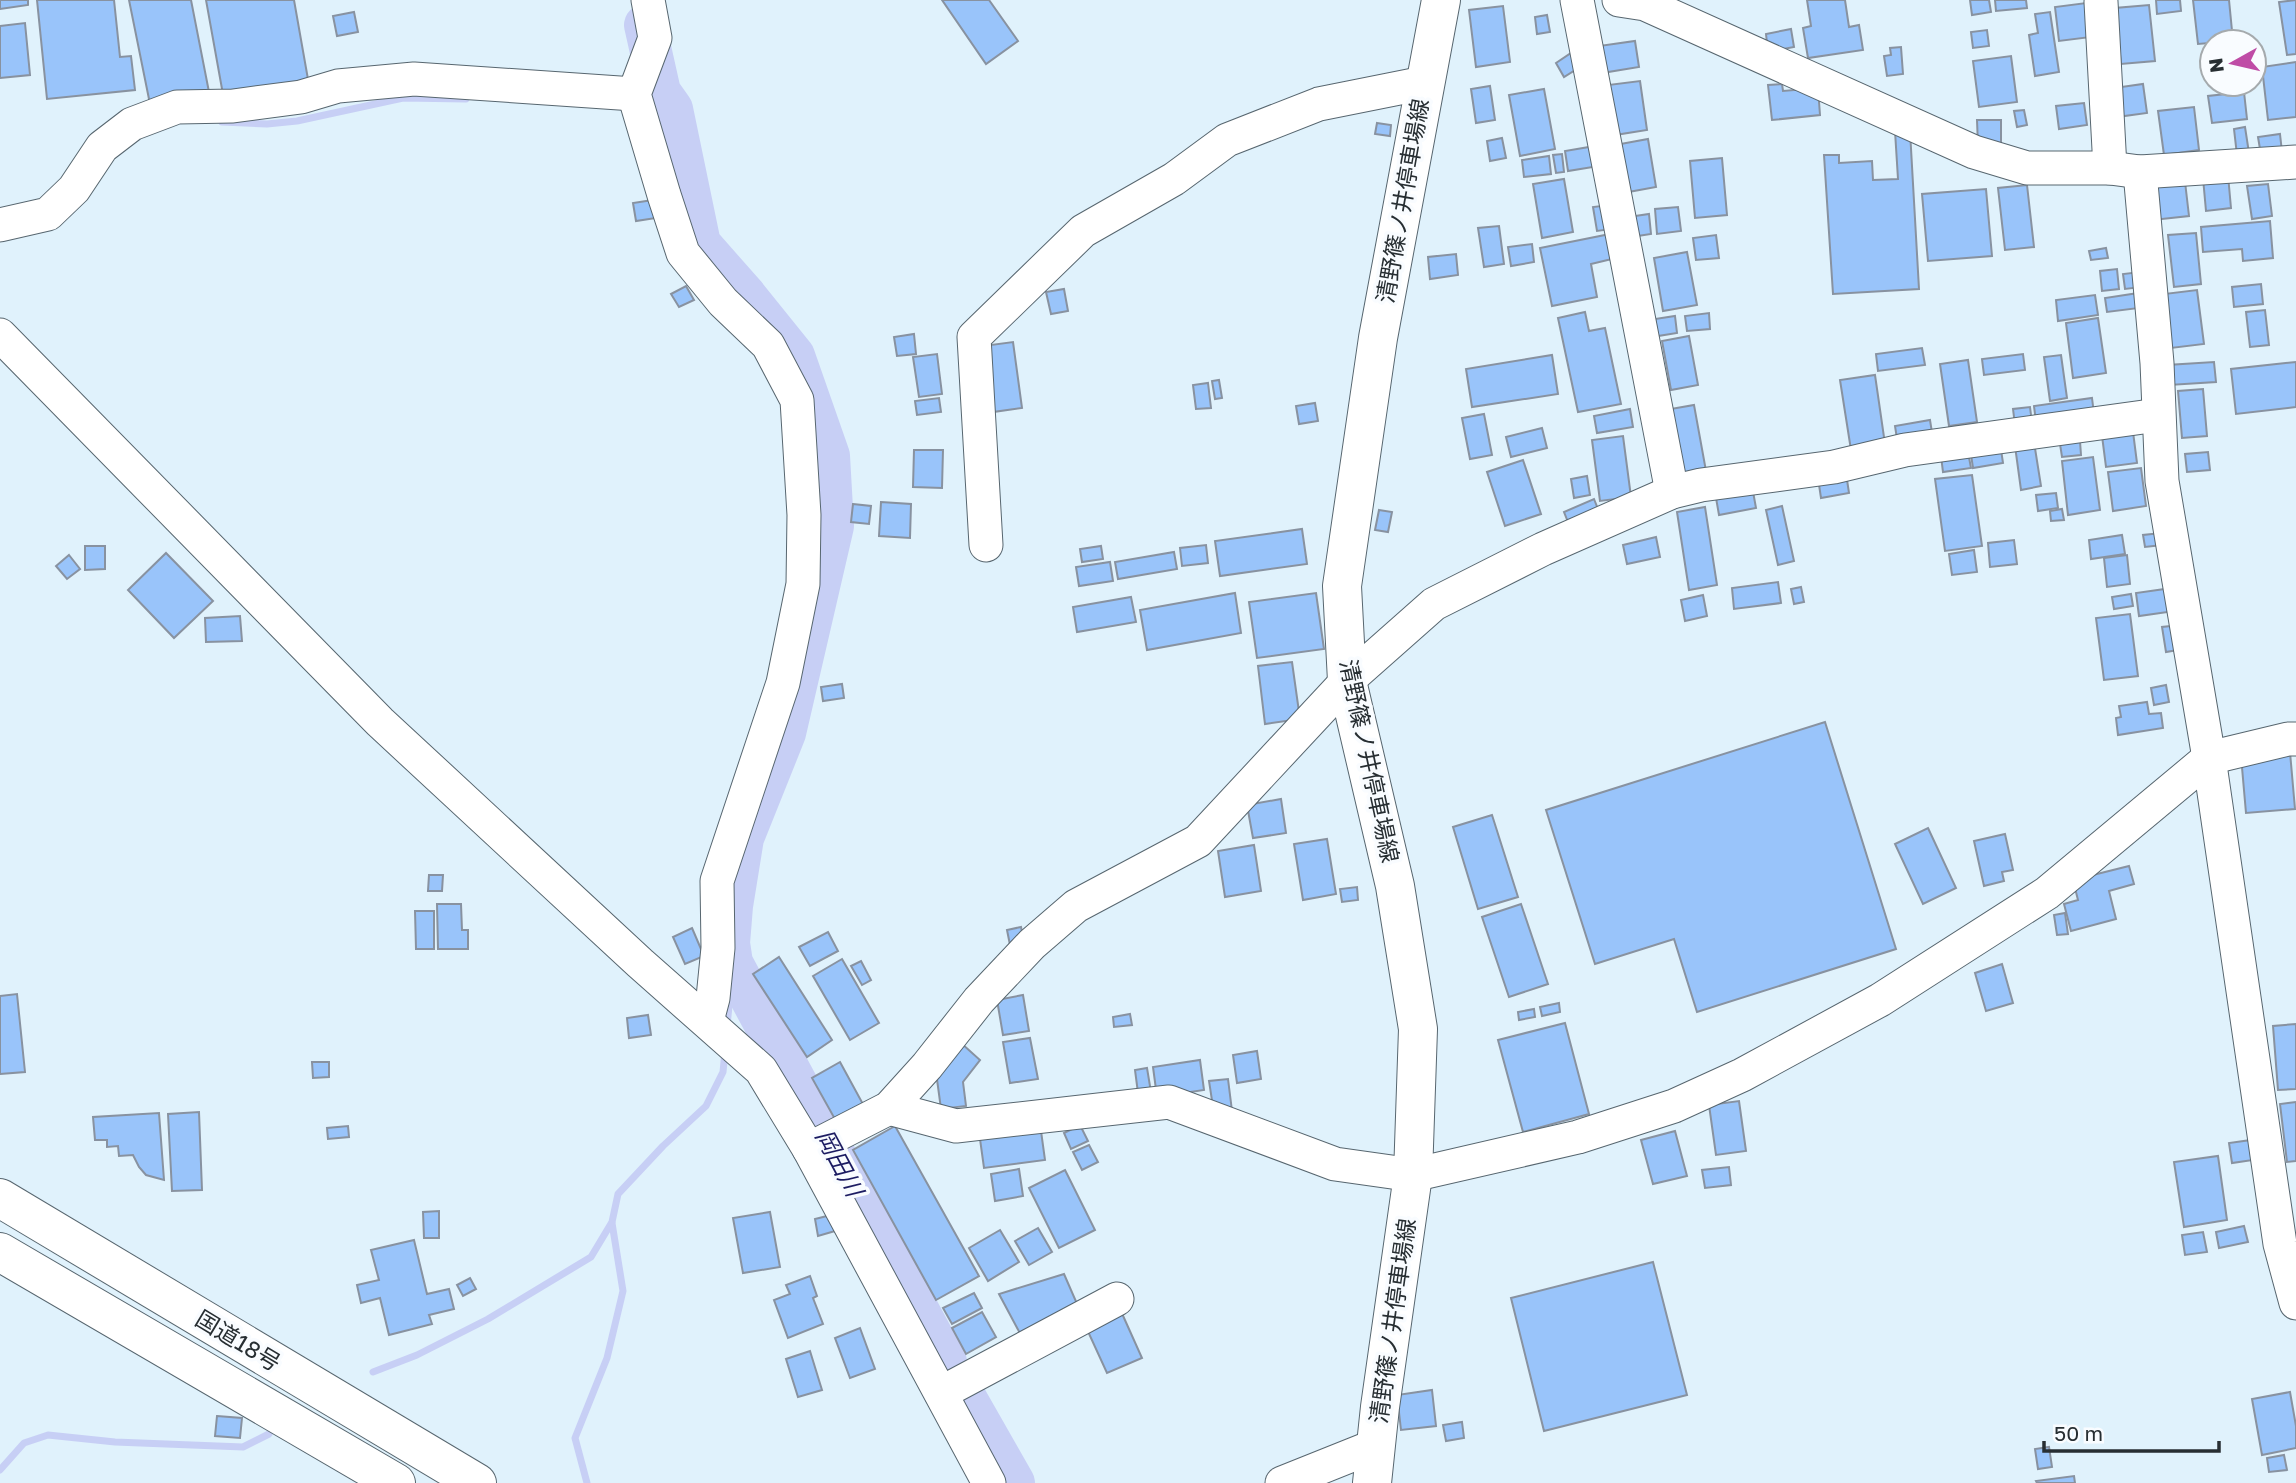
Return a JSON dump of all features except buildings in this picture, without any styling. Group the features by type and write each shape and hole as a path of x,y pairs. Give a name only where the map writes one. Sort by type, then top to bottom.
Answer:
{"main road":[{"name":"清野篠ノ井停車場線","path":"1372,1483 1413,1175 1418,1029 1395,886 1347,681 1342,586 1378,338 1441,0"},
{"name":"国道18号","path":"0,1198 477,1483"},
{"name":"国道18号","path":"0,1252 396,1483"}],"street":[{"path":"648,0 655,38 634,94 683,253 723,302 768,345 797,400 804,515 803,584 783,682 717,881 718,948 712,998 723,1036"},
{"path":"1577,0 1672,492"},
{"path":"1639,1 1974,152 2026,168 2125,170 2296,162"},
{"path":"2098,1 2157,363 2162,481 2209,758 2280,1244 2296,1303"},
{"path":"0,225 48,214 74,189 102,147 132,124 177,107 233,106 287,99 338,86 414,79 634,94"},
{"path":"986,545 974,337 1083,232 1174,179 1227,140 1320,104 1424,83"},
{"path":"0,335 380,722 640,963 761,1070 820,1143 941,1393 989,1483"},
{"path":"820,1143 890,1108 979,1000 1032,944 1076,906 1198,841 1347,681 1434,604 1543,549 1672,492 1701,485 1834,467 1905,450 2158,415"},
{"path":"890,1108 956,1126 1169,1102 1335,1164 1413,1175 1578,1137 1674,1106 1742,1075 1880,1000 2047,892 2209,758 2296,739"},
{"path":"941,1393 1117,1299"},
{"path":"1282,1483 1377,1445"}],"waterway":[{"path":"645,25 660,92 672,109 700,244 794,356 829,456 833,526 785,733 743,838 732,906 729,943 732,963 946,1362"},
{"path":"222,122 267,124 297,121 403,98 466,99"},
{"path":"727,1026 730,996"},
{"path":"373,1372 417,1355 488,1319 591,1257 612,1222 618,1194 663,1146 706,1106 723,1072 725,1051"},
{"path":"587,1483 575,1438 607,1358 623,1291 612,1223"},
{"name":"岡田川","path":"965,1397 1014,1483"},
{"path":"0,1470 24,1443 48,1435 115,1442 243,1447 269,1434"}]}
